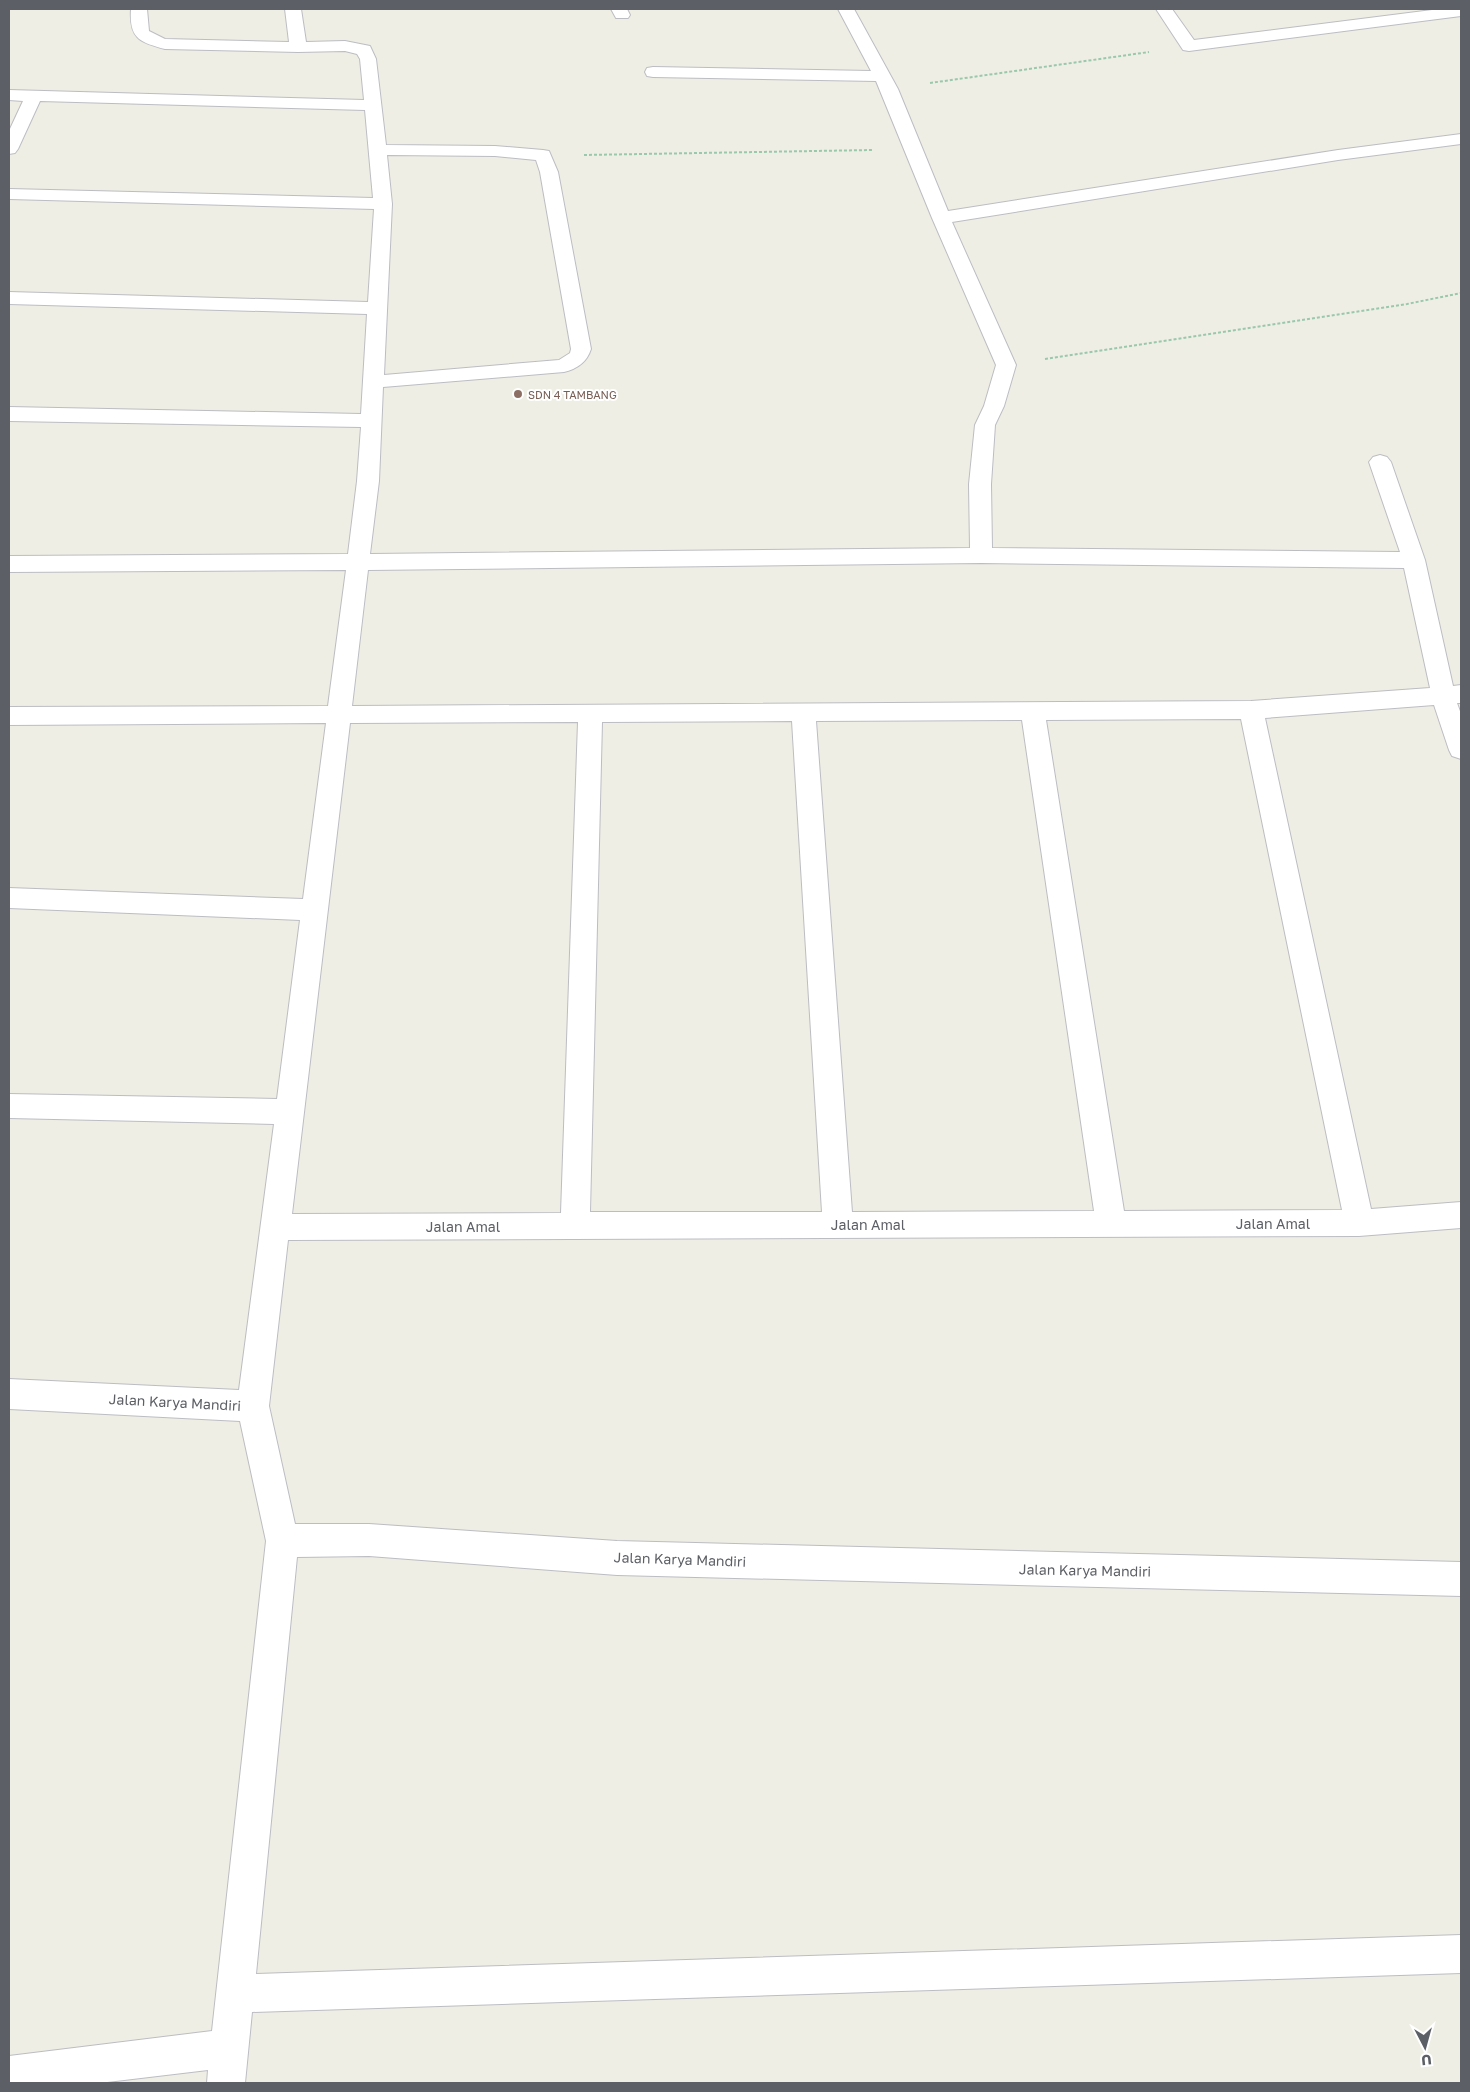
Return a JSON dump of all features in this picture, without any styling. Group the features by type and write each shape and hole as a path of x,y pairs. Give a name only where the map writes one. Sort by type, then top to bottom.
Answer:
{"street":[{"path":"139,9 138,26 140,30 154,41 165,44 298,47 345,46 364,50 368,59 383,204 368,481 253,1406"},
{"path":"293,9 298,47"},
{"path":"846,9 886,83 941,218 1006,365 994,406 985,425 980,484 981,555"},
{"path":"1164,9 1189,46 1461,11"},
{"path":"1313,16 1324,29"},
{"path":"653,72 886,83"},
{"path":"9,95 373,106"},
{"path":"9,149 34,96"},
{"path":"941,218 1338,155 1461,139"},
{"path":"373,382 558,367 564,366 579,356 581,348 549,172 543,155 495,151 378,150"},
{"path":"9,194 383,204"},
{"path":"9,298 377,308"},
{"path":"9,414 371,421"},
{"path":"1380,462 1414,560 1452,694 1461,750"},
{"path":"9,564 981,555 1414,560"},
{"path":"9,716 1251,710 1452,694"},
{"path":"1251,710 1359,1223"},
{"path":"1033,711 1111,1224"},
{"path":"803,712 838,1224"},
{"path":"575,1226 590,714"},
{"path":"9,898 315,910"},
{"path":"9,1106 290,1112"},
{"name":"Jalan Amal","path":"275,1227 1359,1223 1461,1215"},
{"name":"Jalan Karya Mandiri","path":"9,1394 253,1406 282,1541 368,1540 617,1558 1461,1579"},
{"path":"9,2075 228,2066 282,1541"},
{"path":"236,1994 1461,1954"}],"path":[{"path":"886,83 1189,46"},
{"path":"543,155 913,149"},
{"path":"1006,365 1407,304 1461,293"}],"place":[{"name":"SDN 4 TAMBANG","path":"518,394"}]}
